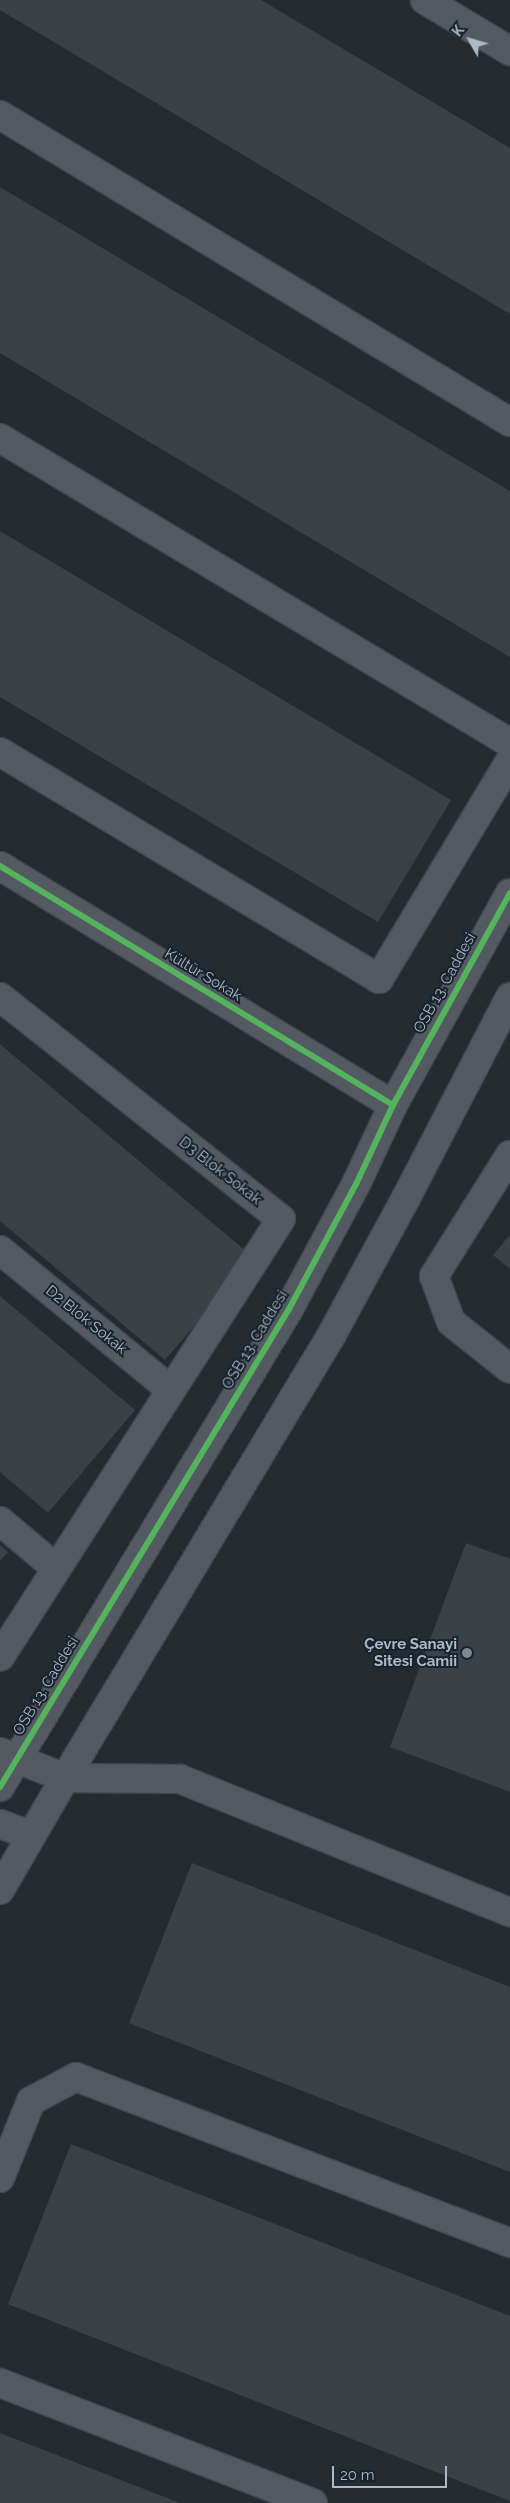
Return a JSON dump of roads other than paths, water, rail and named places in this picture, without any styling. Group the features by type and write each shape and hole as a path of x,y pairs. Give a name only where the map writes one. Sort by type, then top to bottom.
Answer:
{"street":[{"path":"425,0 510,51"},
{"path":"0,115 510,422"},
{"path":"0,438 510,743"},
{"path":"0,752 379,979 510,761"},
{"name":"Kültür Sokak","path":"0,866 393,1105"},
{"name":"OSB 13. Caddesi","path":"0,1787 8,1756 289,1309 357,1182 393,1105 510,892"},
{"name":"D3 Blok Sokak","path":"0,997 281,1219 171,1390"},
{"path":"0,1890 65,1778 331,1336 510,997"},
{"path":"510,1155 434,1276 451,1322 510,1369"},
{"name":"D2 Blok Sokak","path":"0,1250 171,1390"},
{"path":"0,1657 171,1390"},
{"path":"0,1521 56,1568"},
{"path":"8,1756 65,1778 180,1779 510,1912"},
{"path":"0,1824 31,1835"},
{"path":"0,2178 31,2101 76,2077 510,2243"},
{"path":"0,2383 313,2503"}],"place":[{"name":"Çevre Sanayi Sitesi Camii","path":"467,1653"}]}
